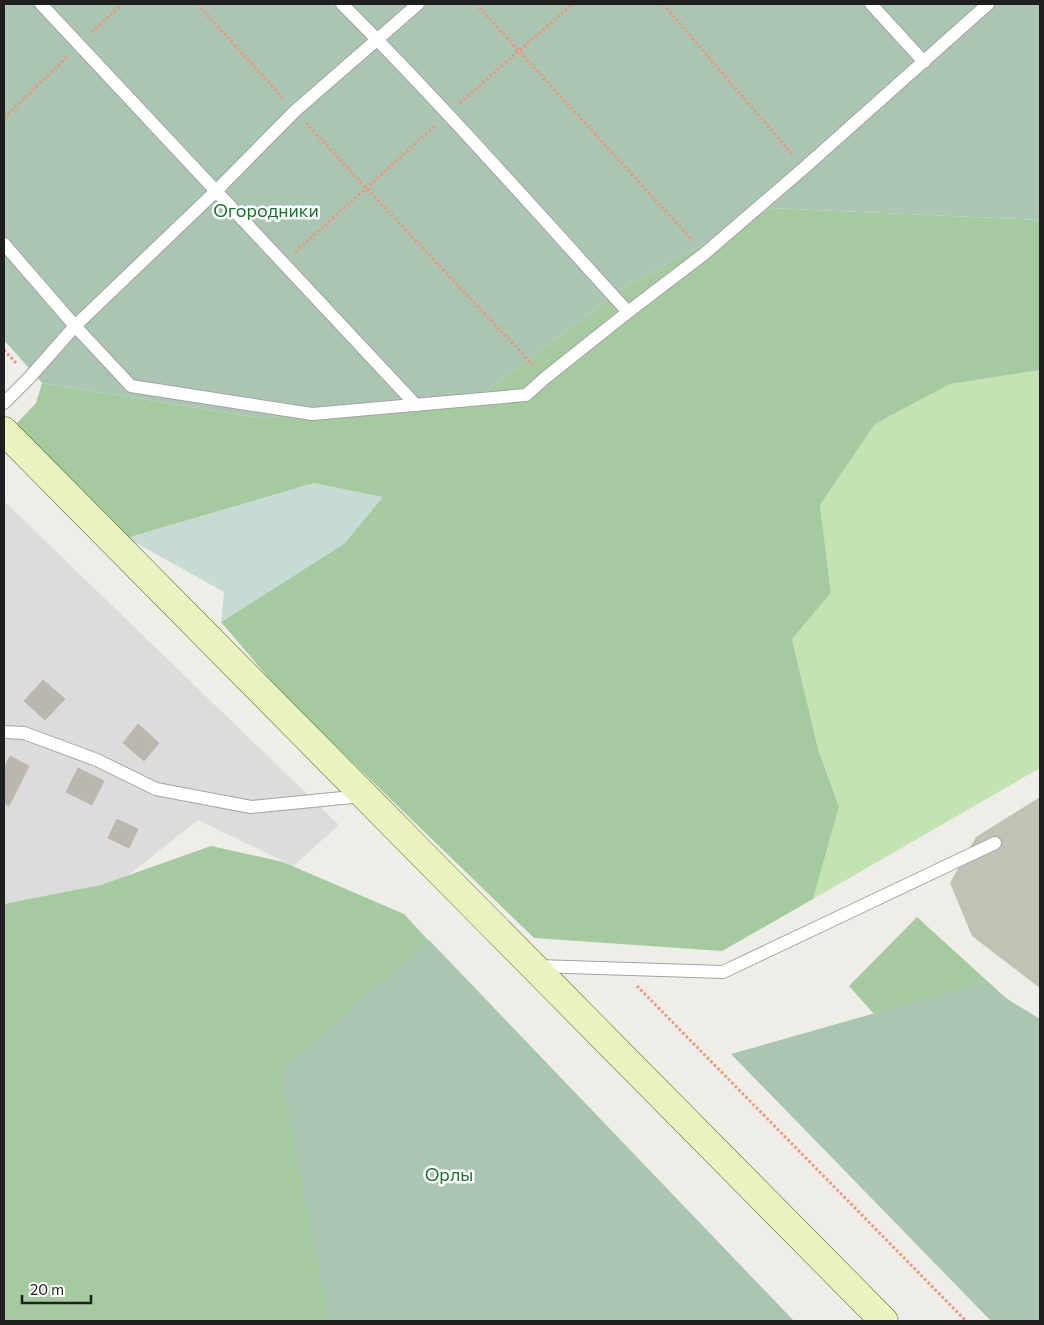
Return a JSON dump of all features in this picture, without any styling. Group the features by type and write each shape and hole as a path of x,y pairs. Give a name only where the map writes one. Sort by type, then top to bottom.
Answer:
{"main road":[{"path":"4,431 884,1321"}],"lane":[{"path":"41,4 416,405"},
{"path":"342,4 377,38 448,114 628,312"},
{"path":"4,403 75,326 216,191 295,111 418,4"},
{"path":"871,4 924,62"},
{"path":"4,244 75,326 131,386 312,414 526,395 628,312 704,254 804,168 988,4"},
{"path":"4,732 24,733 98,760 156,789 251,807 364,796"},
{"path":"533,966 723,972 995,843"}],"path":[{"path":"4,118 122,4"},
{"path":"197,4 366,188 545,378"},
{"path":"476,4 704,254"},
{"path":"283,263 572,4"},
{"path":"663,4 804,168"},
{"path":"619,968 966,1321"}],"shaded area":[{"path":"315,483 383,497 345,543 221,622 224,592 127,538"},
{"path":"4,501 339,825 293,866 198,820 64,926 4,902"},
{"path":"1040,797 1040,988 972,936 950,883 976,837"}],"green space":[{"name":"Огородники","path":"4,4 1040,4 1040,220 771,208 626,286 482,394 261,418 42,383 4,340"},
{"path":"771,208 1040,220 1040,370 950,384 875,424 820,505 831,593 792,639 818,749 839,807 813,899 722,951 534,938 285,697 221,622 345,543 315,483 127,538 32,448 17,423 36,403 42,383 261,418 482,394 626,286"},
{"path":"1040,370 1040,768 813,899 839,807 818,749 792,639 831,593 820,505 875,424 950,384"},
{"path":"211,846 283,862 404,914 768,1321 4,1321 4,904 101,885"},
{"path":"917,917 1040,1029 981,1134 849,986"},
{"name":"Орлы","path":"429,940 794,1321 329,1321 280,1071"},
{"path":"981,983 1040,1019 1040,1321 991,1321 731,1054"}],"building":[{"path":"43,680 65,699 45,720 24,701"},
{"path":"138,724 159,743 144,761 123,743"},
{"path":"10,756 29,766 9,806 4,803 4,769"},
{"path":"78,768 104,781 92,805 66,792"},
{"path":"117,819 138,829 129,848 108,838"}]}
